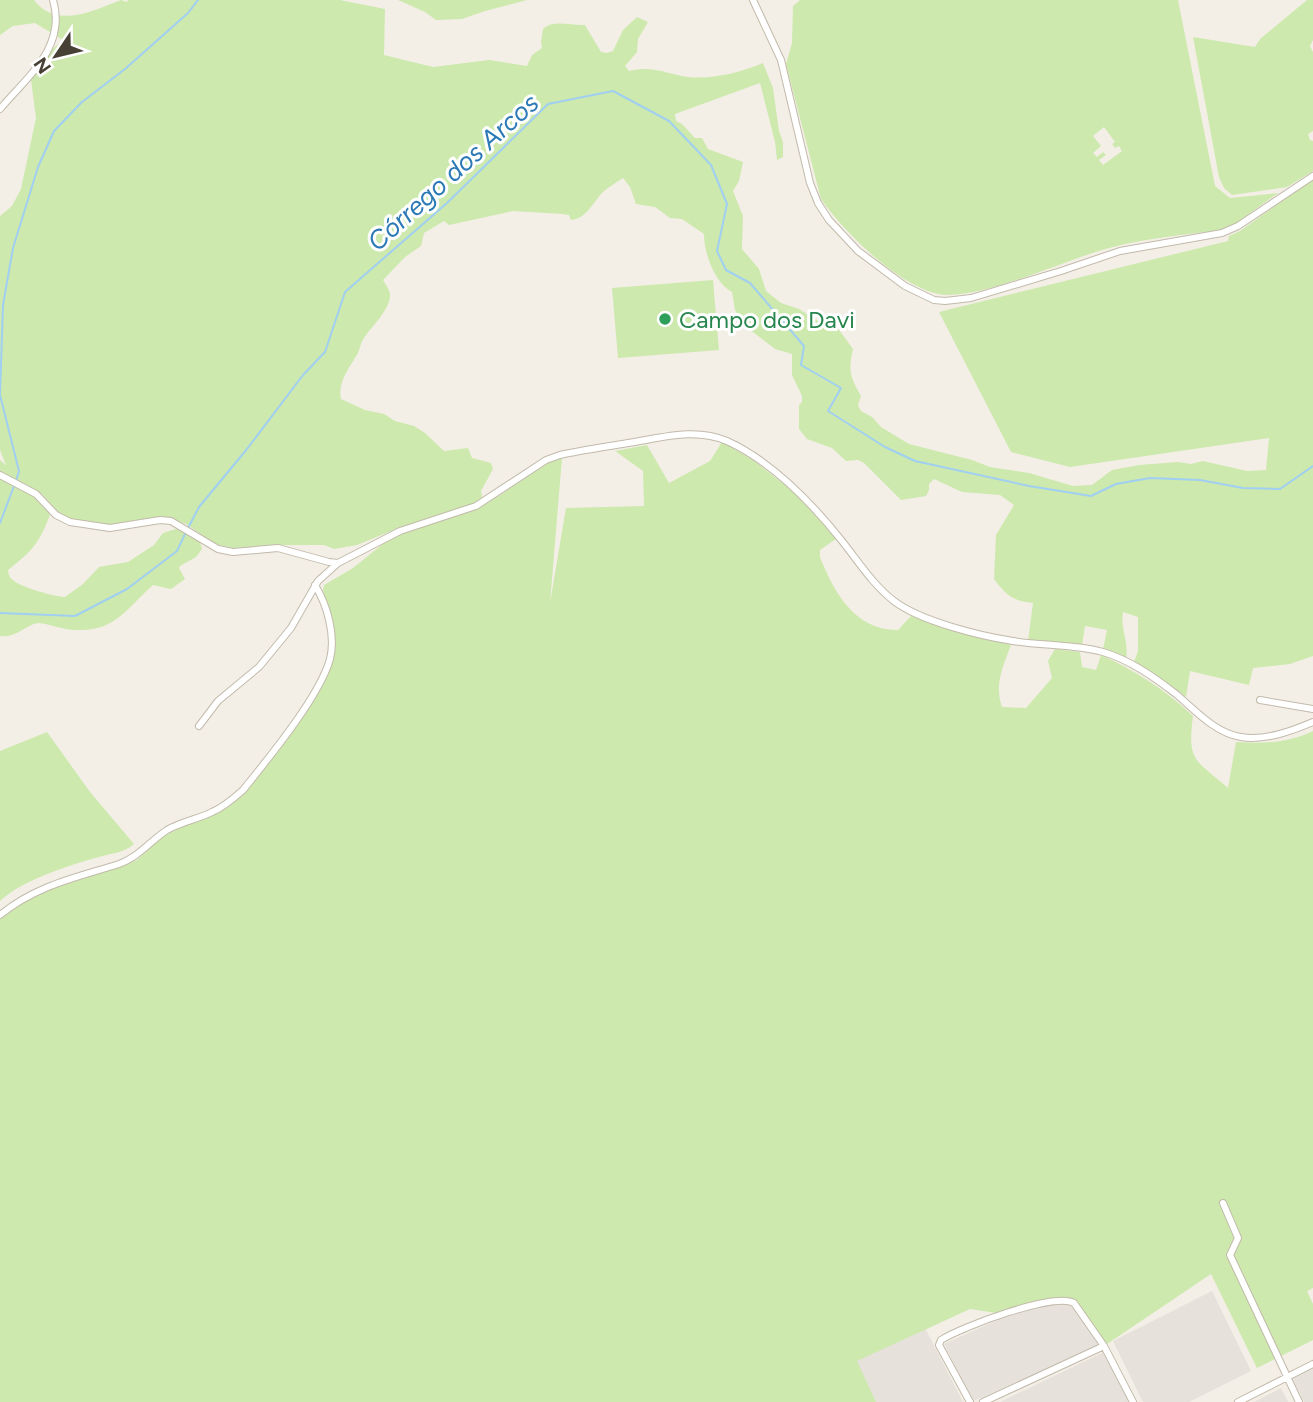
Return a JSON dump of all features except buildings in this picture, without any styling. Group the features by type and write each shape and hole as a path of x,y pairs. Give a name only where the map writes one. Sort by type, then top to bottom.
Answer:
{"street":[{"path":"0,108 29,79 47,51 58,26 53,0"},
{"path":"753,0 781,60 810,183 818,203 858,251 924,297 945,301 971,298 1120,251 1222,233 1238,226 1313,176"},
{"path":"199,726 218,701 259,667 291,628 323,575 338,563 400,531 476,506 546,460 560,455 683,434 704,434 727,441 795,488 876,585 914,614 1012,641 1103,652 1153,677 1208,722 1242,738 1269,736 1313,722"},
{"path":"0,475 36,494 56,515 70,522 121,528 160,520 171,521 226,551 278,548 338,563"},
{"path":"0,915 26,895 67,878 133,859 169,829 214,811 243,790 306,705 330,660 332,645 328,615 316,586"},
{"path":"1260,700 1313,709"},
{"path":"1223,1203 1238,1238 1230,1255 1299,1402"},
{"path":"970,1402 939,1342 995,1316 1049,1302 1070,1301 1104,1346 1133,1402"},
{"path":"983,1402 1104,1346"},
{"path":"1238,1402 1313,1364"}],"shaded area":[{"path":"1212,1291 1251,1371 1189,1402 1143,1402 1113,1341"},
{"path":"1052,1303 1071,1304 1104,1346 973,1401 944,1344 1000,1319"},
{"path":"925,1328 963,1402 876,1402 856,1361"},
{"path":"1104,1352 1130,1402 1000,1402"},
{"path":"1313,1369 1313,1402 1304,1402 1293,1379"},
{"path":"1281,1388 1288,1402 1254,1402"}],"green space":[{"path":"0,0 34,0 43,9 65,16 88,12 121,0 340,0 385,9 384,55 433,67 489,60 527,66 532,55 542,48 543,29 552,24 585,25 601,52 607,53 613,51 623,30 637,17 648,22 638,39 637,52 625,66 629,71 651,69 682,76 713,77 763,63 773,88 783,142 783,157 777,160 760,83 675,114 676,121 695,138 702,138 708,149 743,162 739,181 733,191 743,216 742,249 759,269 766,291 781,303 799,309 821,323 834,323 853,349 850,369 861,396 858,405 861,411 872,417 881,427 909,444 990,467 1029,473 1073,486 1092,485 1112,470 1139,465 1178,462 1191,464 1203,461 1247,471 1266,470 1269,438 1070,467 1011,452 939,312 1228,241 1229,236 1313,179 1313,656 1290,664 1253,668 1249,685 1190,671 1186,697 1134,662 1138,651 1138,617 1123,612 1126,659 1103,649 1107,630 1085,626 1082,645 1028,641 1033,603 1010,596 994,579 996,535 1014,505 1000,495 962,492 934,479 929,484 926,496 901,500 864,463 858,460 846,461 832,448 807,439 799,429 799,405 802,396 792,375 792,354 775,349 745,326 735,310 732,292 720,282 712,267 704,234 682,219 670,218 655,207 636,204 630,187 623,178 604,191 586,213 577,219 571,220 569,215 563,214 513,211 449,225 444,221 424,233 421,246 405,257 383,280 389,291 389,301 363,340 345,375 341,399 414,426 444,451 468,448 472,458 491,463 493,469 481,491 482,497 474,504 401,527 357,545 334,549 324,545 233,548 215,544 186,524 168,518 119,525 99,525 64,519 43,495 0,472 0,460 6,465 0,450 0,216 12,206 21,189 36,118 31,80 49,52 63,40 35,23 13,26 0,35"},
{"path":"398,0 527,0 462,19 436,20"},
{"path":"800,0 1178,0 1215,186 1230,198 1278,193 1224,230 1113,247 972,292 951,295 934,293 887,267 843,226 821,199 786,64 792,43 793,6","holes":["1104,127 1115,142 1112,144 1115,148 1119,146 1122,151 1103,165 1099,160 1106,155 1103,152 1097,157 1093,153 1101,146 1093,136"]},
{"path":"1307,0 1313,0 1313,40 1310,46 1313,52 1313,131 1308,134 1313,141 1313,171 1287,187 1232,195 1224,188 1219,177 1193,37 1255,47 1260,39"},
{"name":"Campo dos Davi","path":"713,280 719,350 618,358 612,288"},
{"path":"722,442 753,460 800,497 836,539 820,550 820,557 832,584 848,607 859,617 883,629 898,630 911,616 1011,645 999,683 1002,707 1026,708 1052,678 1048,661 1055,649 1080,652 1082,667 1096,670 1101,655 1149,681 1193,716 1191,743 1196,758 1228,788 1236,742 1275,742 1313,731 1313,1288 1307,1291 1313,1304 1313,1340 1257,1368 1211,1274 1104,1346 1077,1308 1066,1300 1003,1314 970,1309 857,1361 876,1402 0,1402 0,919 27,899 137,860 163,836 231,805 247,789 332,662 324,585 353,568 389,539 476,508 502,494 546,463 562,458 550,603 566,508 644,506 643,471 615,451 647,445 669,483 710,461"},
{"path":"0,477 40,500 50,515 34,546 8,570 12,579 30,588 65,597 83,584 99,567 128,562 154,545 163,533 179,528 200,542 202,549 196,557 180,566 185,579 171,589 153,585 111,623 89,630 71,630 38,623 16,634 0,636"},
{"path":"47,732 90,792 134,844 122,851 47,874 21,886 0,901 0,751"}],"waterway":[{"path":"16,481 19,471 0,395 3,305 13,248 38,167 54,131 82,102 125,69 188,13 198,0"},
{"name":"Córrego dos Arcos","path":"188,528 199,507 303,375 325,352 345,292 447,203 548,104 613,91 669,121 711,165 727,204 717,251 726,270 750,283 804,346 801,365 841,388 828,411 885,447 915,461 1029,486 1091,496 1116,484 1150,478 1200,480 1243,488 1280,489 1313,466"},
{"path":"0,523 14,486"},
{"name":"Córrego dos Arcos","path":"0,613 75,616 127,589 177,551 185,534"}],"place":[{"name":"Campo dos Davi","path":"665,319"}]}
